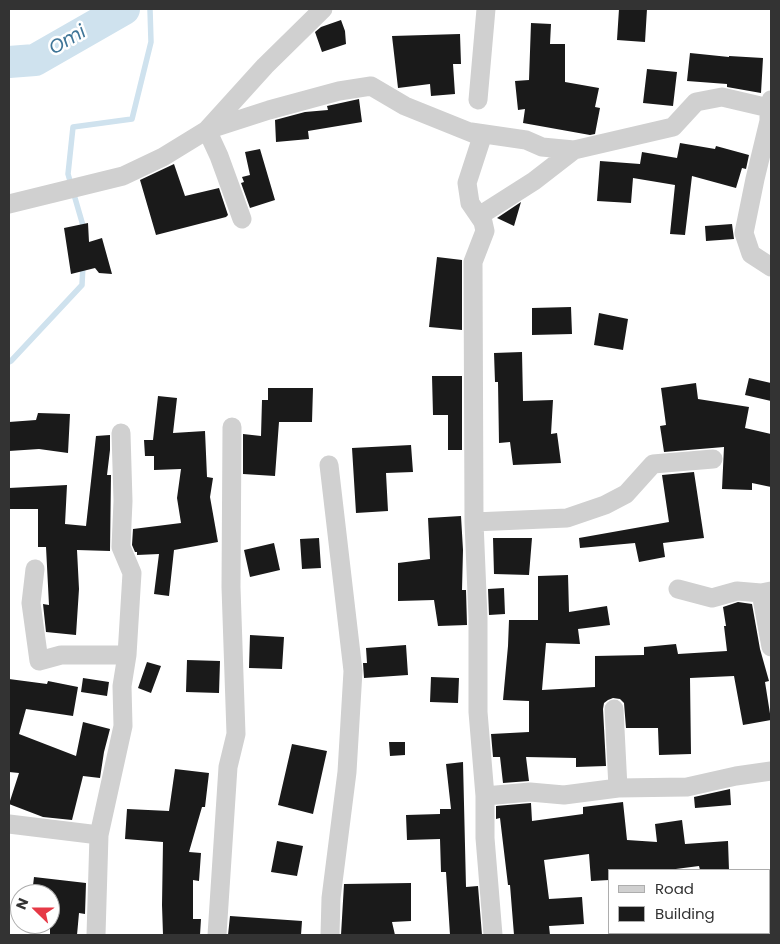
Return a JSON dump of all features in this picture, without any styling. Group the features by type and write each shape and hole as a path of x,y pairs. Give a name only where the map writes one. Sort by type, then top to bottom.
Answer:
{"street":[{"path":"207,130 265,66 323,9"},
{"path":"478,100 486,9"},
{"path":"9,204 124,176 163,157 207,130 269,110 371,86 405,106 482,137 467,183 470,203 479,216 485,232 473,262 474,522 478,618 478,712 493,935"},
{"path":"470,132 526,140 542,147 574,150 673,127 696,102 722,97 770,112 744,233 751,254 771,268"},
{"path":"207,130 219,156 242,219"},
{"path":"479,216 534,181 574,150"},
{"path":"216,935 228,767 236,734 231,587 232,427"},
{"path":"96,935 99,835 124,726 122,686 127,655 132,573 121,547 124,501 121,433"},
{"path":"474,522 566,518 605,505 626,494 653,464 714,460"},
{"path":"329,465 353,671 347,772 331,898 330,935"},
{"path":"35,569 31,603 39,661 61,655 127,655"},
{"path":"678,589 712,598 737,592 766,592 771,647"},
{"path":"614,708 618,788"},
{"path":"485,796 530,792 564,794 618,788 687,787 736,776 771,771"},
{"path":"9,824 99,835"}],"building":[{"path":"619,9 647,9 645,42 617,40"},
{"path":"341,20 345,31 346,44 322,52 315,32 321,27"},
{"path":"531,23 551,24 550,44 565,44 565,82 599,88 595,107 600,108 595,134 590,135 523,123 525,109 518,110 515,81 529,80"},
{"path":"460,34 461,64 453,64 455,94 431,96 430,84 398,88 392,36"},
{"path":"690,53 763,58 761,93 727,87 727,84 687,81"},
{"path":"647,69 677,72 673,106 643,103"},
{"path":"359,99 362,122 308,131 309,139 276,142 275,120 305,112 328,110 327,106"},
{"path":"680,143 715,149 716,146 749,155 746,169 742,168 736,188 692,176 685,235 670,234 675,185 633,178 631,203 597,201 600,161 640,164 642,152 677,158"},
{"path":"260,149 275,200 250,208 241,183 244,182 242,177 250,175 245,152"},
{"path":"174,164 185,196 219,188 228,215 156,235 140,180"},
{"path":"521,202 514,226 497,218"},
{"path":"88,223 89,242 102,238 112,274 99,273 95,268 71,274 64,228"},
{"path":"732,224 734,239 706,241 705,226"},
{"path":"437,257 462,260 462,330 429,327"},
{"path":"571,307 572,334 532,335 532,308"},
{"path":"599,313 628,319 623,350 594,345"},
{"path":"522,352 523,401 553,400 551,434 557,433 561,463 513,465 510,442 499,443 498,382 495,382 494,353"},
{"path":"432,376 462,376 462,450 448,450 448,415 433,415"},
{"path":"749,378 771,383 771,401 745,395"},
{"path":"696,383 698,399 749,407 745,428 771,434 771,487 752,483 752,490 722,489 724,447 664,452 660,426 666,425 661,388"},
{"path":"268,388 313,388 312,422 279,422 275,476 243,474 243,434 261,436 262,400 268,400"},
{"path":"158,396 177,398 173,433 205,431 207,477 213,478 210,497 218,542 174,550 169,596 154,594 159,554 137,555 132,545 133,529 181,523 177,498 181,469 154,470 154,456 145,456 144,440 153,440"},
{"path":"38,413 70,414 68,453 39,449 9,451 9,422 36,420"},
{"path":"110,435 107,475 111,475 110,551 77,550 79,589 76,635 46,632 43,604 49,605 46,547 38,547 38,509 9,509 9,488 67,485 65,524 86,526 96,436"},
{"path":"411,445 413,472 386,473 388,511 356,513 352,448"},
{"path":"694,472 704,538 663,543 665,557 639,562 635,543 580,548 579,538 669,522 662,475"},
{"path":"461,516 463,550 462,590 466,590 467,625 438,626 434,600 398,601 398,563 430,559 428,518"},
{"path":"319,538 321,568 302,569 300,539"},
{"path":"493,538 532,538 529,575 494,574"},
{"path":"274,543 280,570 250,577 244,550"},
{"path":"568,575 569,612 607,606 610,625 578,629 580,644 546,643 542,690 595,687 595,656 644,655 644,647 676,644 678,654 727,651 723,607 738,602 752,604 760,649 769,681 765,682 771,720 743,725 734,676 690,678 691,754 659,755 658,728 626,728 624,703 620,699 613,698 604,703 603,709 606,766 576,767 576,758 526,757 529,781 503,783 500,757 493,757 491,734 529,732 529,701 503,700 509,620 538,620 538,576"},
{"path":"504,588 505,614 489,615 488,589"},
{"path":"250,635 284,637 282,669 249,668"},
{"path":"406,645 408,675 364,678 363,663 367,663 366,648"},
{"path":"187,660 220,661 219,693 186,692"},
{"path":"147,662 161,666 151,693 138,688"},
{"path":"431,677 459,678 458,703 430,702"},
{"path":"83,678 109,682 107,696 81,692"},
{"path":"9,679 47,684 48,681 78,687 73,716 26,709 19,734 76,756 83,722 110,729 100,778 83,776 72,820 43,817 9,804 19,773 9,772"},
{"path":"389,742 405,742 405,755 390,756"},
{"path":"292,744 327,751 313,814 278,805"},
{"path":"463,762 466,887 478,886 482,935 450,935 446,872 441,872 440,839 407,840 406,815 440,814 440,809 451,809 446,764"},
{"path":"175,769 209,773 205,807 202,807 189,852 201,853 199,881 193,880 193,919 201,919 200,935 163,935 163,842 125,839 127,809 169,811"},
{"path":"730,789 731,805 695,808 694,797"},
{"path":"623,802 627,840 657,842 655,824 682,820 685,844 728,841 729,869 700,869 699,866 676,869 608,869 608,880 591,881 589,854 544,860 549,899 582,897 584,924 549,926 550,935 514,935 510,885 508,885 500,818 496,819 496,806 531,803 532,821 583,814 583,807"},
{"path":"277,841 303,846 297,876 271,872"},
{"path":"34,877 86,883 85,914 79,913 77,935 50,935 60,934 60,884 33,884"},
{"path":"411,883 411,921 392,922 395,935 341,935 344,884"},
{"path":"230,916 302,921 301,935 228,935"}],"waterway":[{"name":"Omi","path":"9,62 35,60 124,9"},
{"path":"84,229 68,174 73,127 132,119 151,42 150,9"},
{"path":"9,362 82,285 83,264"}]}
